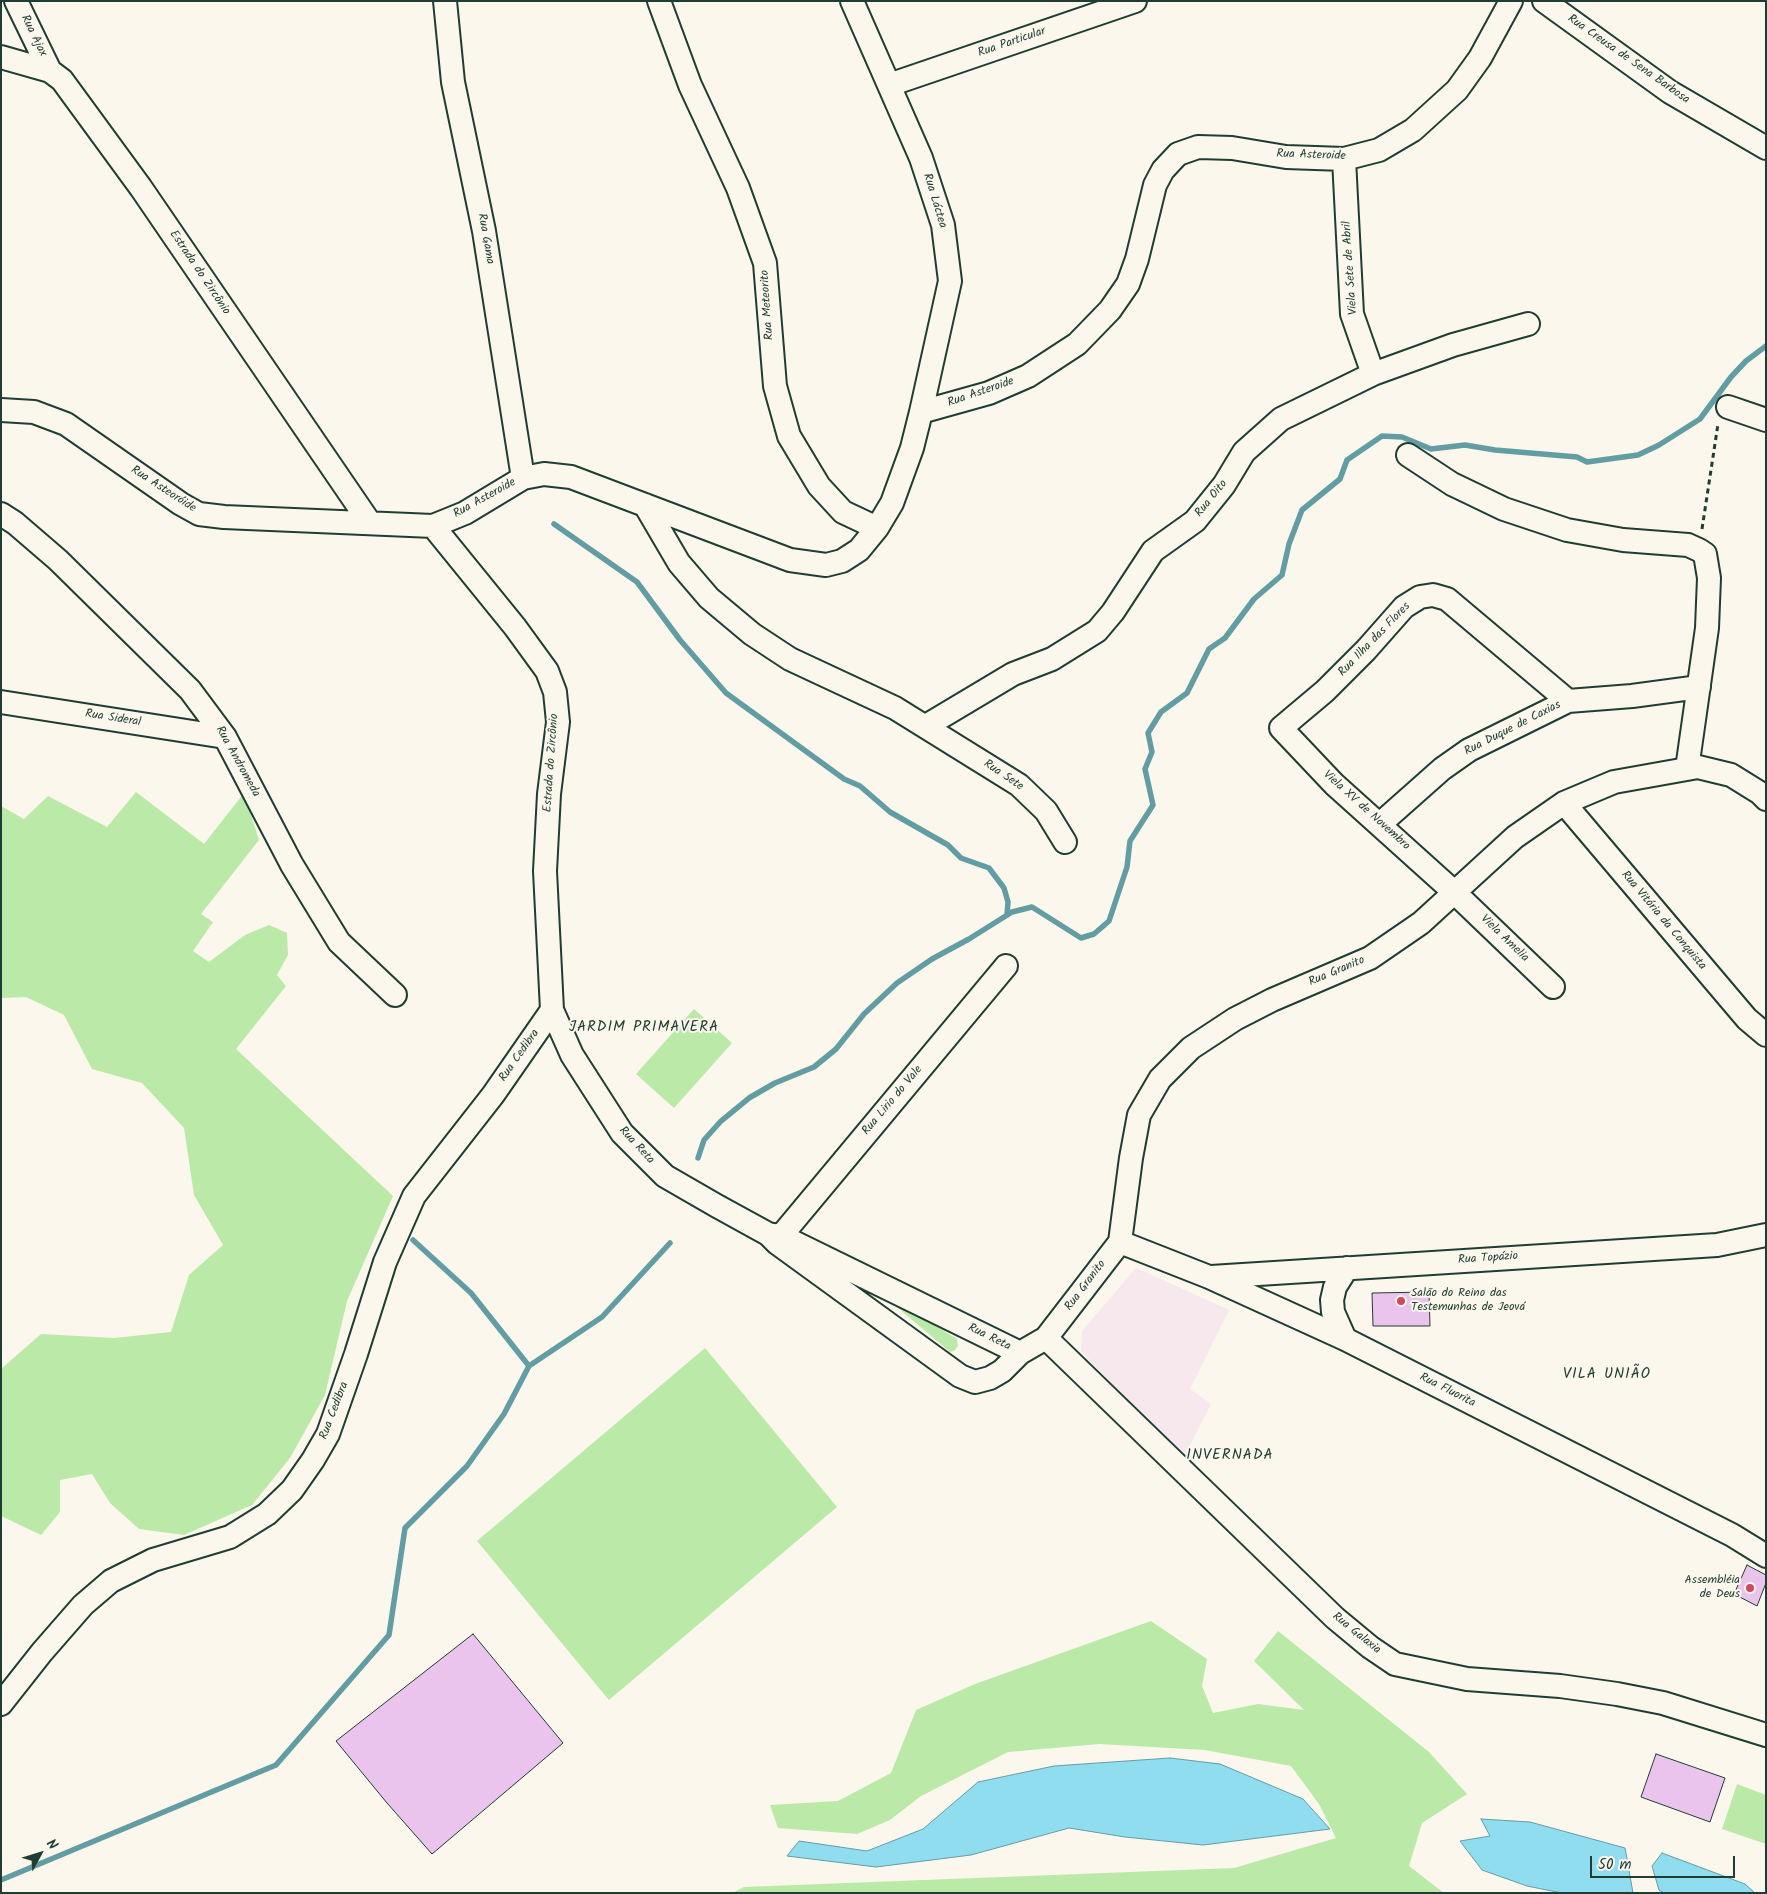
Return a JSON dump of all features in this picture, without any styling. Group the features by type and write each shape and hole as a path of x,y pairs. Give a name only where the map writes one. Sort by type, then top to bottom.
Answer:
{"street":[{"name":"Rua Ajax","path":"16,1 50,71"},
{"name":"Rua Gama","path":"445,1 453,82 484,231 523,478"},
{"name":"Rua Meteorito","path":"660,1 690,84 738,188 765,263 775,386 789,436 819,486 843,512 877,528"},
{"name":"Rua Láctea","path":"852,1 921,158 943,225 950,281 921,412"},
{"name":"Rua Particular","path":"889,85 1135,1"},
{"name":"Rua Asteroide","path":"370,522 432,526 465,513 523,478 544,474 571,477 790,560 826,565 842,561 859,550 877,528 892,503 912,448 921,412 989,393 1028,376 1077,344 1110,310 1128,284 1137,259 1155,185 1163,170 1178,154 1198,147 1232,148 1286,157 1344,159 1379,150 1413,130 1457,90 1480,58 1511,1"},
{"name":"Rua Creusa de Sena Barbosa","path":"1544,1 1670,92 1766,148"},
{"name":"Estrada do Zircônio","path":"1,57 50,71 62,80 136,180 370,522"},
{"name":"Viela Sete de Abril","path":"1344,159 1352,314 1373,374"},
{"name":"Rua Oito","path":"926,726 1013,674 1052,659 1097,631 1153,551 1194,521 1224,485 1244,452 1281,418 1373,374 1453,345 1528,324"},
{"path":"1728,407 1766,420"},
{"name":"Rua Asteoróide","path":"1,410 34,412 66,424 181,504 199,514 224,518 370,522"},
{"path":"1408,455 1452,484 1504,508 1567,530 1623,540 1693,547 1705,554 1709,578 1707,628 1687,769"},
{"name":"Rua Sete","path":"645,506 679,563 709,598 752,634 790,659 895,708 1019,785 1046,811 1064,842"},
{"name":"Rua Andromeda","path":"1,514 15,523 58,560 183,683 225,737 292,865 338,942 395,995"},
{"name":"Estrada do Zircônio","path":"432,526 515,627 546,671 555,692 558,722 549,794 545,871 552,1010"},
{"name":"Rua Ilha das Flores","path":"1280,728 1325,691 1366,650 1404,607 1420,597 1433,595 1447,600 1568,701"},
{"name":"Rua Duque de Caxias","path":"1380,824 1442,769 1469,750 1568,701 1632,696 1699,687"},
{"name":"Rua Sideral","path":"1,702 225,737"},
{"name":"Viela XV de Novembro","path":"1280,728 1334,784 1454,892"},
{"name":"Rua Granito","path":"1046,1338 1120,1242 1131,1158 1139,1115 1160,1079 1191,1048 1235,1019 1272,1000 1370,958 1421,923 1515,837 1564,803 1614,782 1698,767 1731,775 1766,798"},
{"name":"Rua Vitória da Conquista","path":"1564,803 1730,1000 1747,1019 1766,1035"},
{"name":"Viela Amelia","path":"1454,892 1553,987"},
{"name":"Rua Lirio do Vale","path":"775,1235 1006,966"},
{"name":"Rua Reta","path":"552,1010 572,1056 622,1132 666,1176 775,1235 1020,1353"},
{"name":"Rua Cedibra","path":"1,1704 42,1652 83,1605 111,1581 153,1560 230,1538 267,1514 292,1490 328,1434 385,1262 414,1196 493,1095 552,1010"},
{"name":"Rua Topázio","path":"1209,1277 1717,1245 1766,1234"},
{"name":"Rua Reta","path":"775,1235 777,1243 960,1376 975,1382 990,1378 1002,1370 1020,1353 1046,1338"},
{"name":"Rua Fluorita","path":"1120,1242 1209,1277 1344,1339 1732,1535 1766,1556"},
{"path":"1344,1339 1332,1312 1332,1300 1336,1287 1347,1268"},
{"name":"Rua Galaxia","path":"1046,1338 1335,1618 1370,1647 1396,1664 1467,1679 1560,1686 1664,1703 1766,1735"}],"path":[{"path":"1693,547 1719,416 1722,410 1728,407"}],"shaded area":[{"path":"1136,1268 1229,1310 1190,1389 1211,1404 1183,1459 1081,1351 1082,1331"}],"green space":[{"path":"136,792 204,844 244,793 259,840 201,914 213,922 193,951 209,962 245,935 269,925 287,933 288,955 277,975 286,986 236,1049 393,1196 347,1301 325,1395 290,1458 252,1505 184,1535 139,1529 110,1503 92,1474 60,1480 60,1512 41,1535 1,1516 1,1369 41,1334 114,1338 171,1332 189,1275 223,1245 194,1195 184,1128 142,1083 92,1069 64,1015 26,997 1,998 1,806 24,819 48,796 107,827"},
{"path":"694,1009 732,1043 674,1108 636,1074"},
{"path":"877,1290 957,1339 958,1346 954,1351 950,1352"},
{"path":"705,1348 837,1507 609,1700 477,1541"},
{"path":"1151,1621 1207,1659 1202,1686 1213,1713 1258,1704 1304,1710 1254,1661 1278,1631 1429,1752 1467,1794 1422,1823 1409,1866 1444,1893 732,1893 744,1887 1234,1868 1336,1838 1319,1804 1291,1766 1205,1750 1099,1744 1008,1752 921,1796 890,1820 857,1834 778,1828 770,1805 838,1801 891,1773 916,1710 975,1684"},
{"path":"1737,1784 1766,1795 1766,1844 1722,1829"}],"water":[{"path":"1170,1758 1220,1764 1303,1799 1330,1829 1203,1845 1125,1837 1069,1828 971,1855 876,1867 787,1856 799,1841 867,1851 923,1829 978,1782 1054,1766"},
{"path":"1481,1819 1530,1822 1625,1848 1633,1893 1562,1893 1527,1886 1482,1870 1460,1841 1490,1836"},
{"path":"1662,1853 1745,1884 1755,1893 1664,1893 1659,1890 1652,1866"}],"building":[{"name":"Salão do Reino das Testemunhas de Jeová","path":"1429,1292 1430,1326 1373,1326 1372,1293"},
{"name":"Assembléia de Deus","path":"1747,1565 1766,1575 1766,1583 1757,1606 1734,1594"},
{"path":"473,1634 563,1743 432,1854 336,1741"},
{"path":"1656,1754 1725,1778 1710,1822 1641,1797"}],"waterway":[{"path":"698,1158 704,1140 721,1121 749,1098 775,1083 814,1067 836,1049 864,1014 897,983 932,959 1012,912 1032,907 1081,938 1094,934 1109,921 1127,867 1130,841 1153,805 1145,769 1152,752 1148,733 1161,712 1187,693 1209,649 1225,638 1254,599 1282,575 1289,544 1302,510 1340,479 1347,460 1382,436 1402,437 1431,449 1465,445 1495,450 1577,457 1587,462 1638,455 1659,445 1700,419 1731,377 1746,361 1766,346"},
{"path":"554,524 637,582 680,640 726,693 844,779 860,786 890,812 948,845 961,858 989,868 1004,888 1008,902 1007,915"},
{"path":"413,1240 471,1293 529,1366"},
{"path":"1,1880 276,1765 389,1635 405,1528 467,1466 504,1414 529,1366 602,1317 670,1243"}],"place":[{"name":"Salão do Reino das Testemunhas de Jeová","path":"1401,1301"},
{"name":"Assembléia de Deus","path":"1750,1588"}],"district":[{"name":"JARDIM PRIMAVERA","path":"644,1028"},
{"name":"VILA UNIÃO","path":"1607,1375"},
{"name":"INVERNADA","path":"1230,1456"}]}
